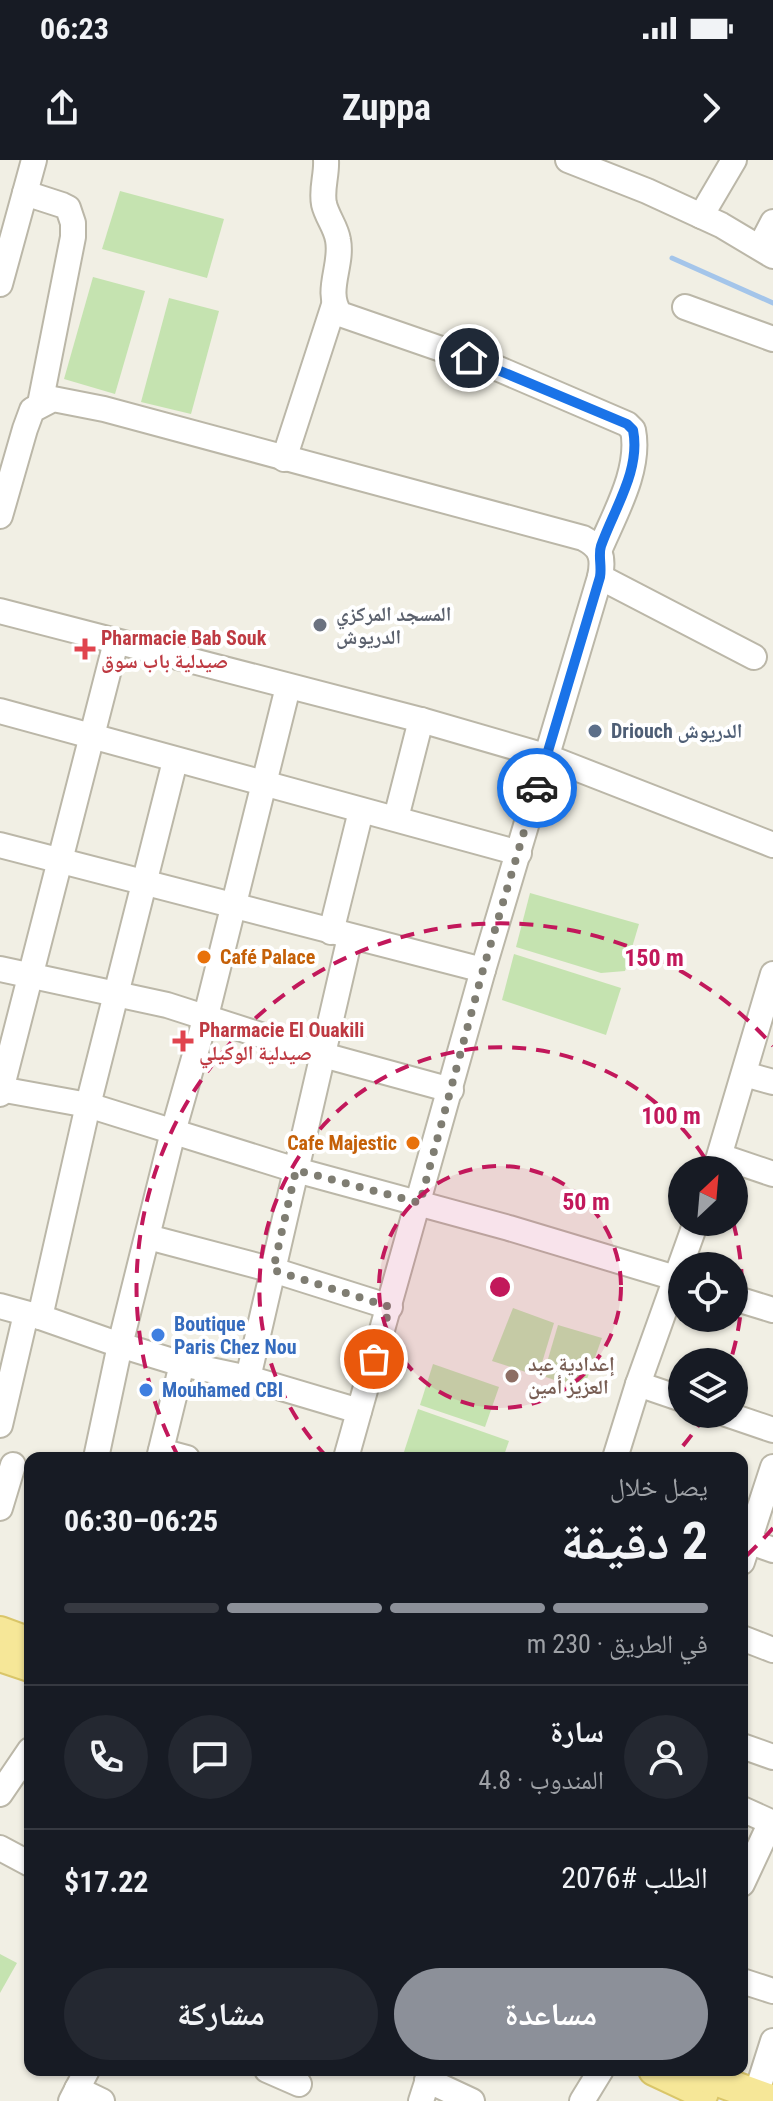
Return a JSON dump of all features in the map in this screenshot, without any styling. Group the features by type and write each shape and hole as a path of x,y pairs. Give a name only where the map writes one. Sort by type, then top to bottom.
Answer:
{"main road":[{"path":"0,1632 24,1641"},
{"path":"0,1656 24,1664"},
{"path":"666,2076 712,2099"},
{"path":"703,2076 761,2099"}],"street":[{"path":"0,284 15,202 34,160"},
{"path":"326,160 325,206 339,241 332,294 340,314 499,369 627,424 633,430 634,454 627,482 599,551"},
{"path":"701,216 734,160"},
{"path":"575,161 701,216 766,251 773,222"},
{"path":"15,202 62,205 68,208 73,223 70,261 40,404"},
{"path":"284,459 334,305"},
{"path":"685,307 773,339"},
{"path":"0,516 10,445 32,410 53,399 72,401 583,538 599,551 602,563 600,577 483,970 348,1452"},
{"path":"600,577 754,657"},
{"path":"0,611 421,720 545,756 773,845"},
{"path":"116,642 0,1091 88,1105 296,1170 420,1203 668,1277"},
{"path":"97,1452 120,1345 173,1132 206,1016 288,687"},
{"path":"0,711 519,853"},
{"path":"396,818 421,720"},
{"path":"0,1425 33,1315 175,761"},
{"path":"248,1378 323,1055 361,811"},
{"path":"0,845 483,970"},
{"path":"0,969 206,1016 323,1055 451,1090"},
{"path":"719,1156 773,974"},
{"path":"744,1074 773,1082"},
{"path":"748,1169 773,1174"},
{"path":"148,1237 273,1270 390,1307"},
{"path":"748,1302 773,1310"},
{"path":"0,1306 182,1364 248,1378 359,1411"},
{"path":"617,1452 638,1384 668,1308"},
{"path":"160,1452 182,1364"},
{"path":"638,1384 668,1394"},
{"path":"748,1421 773,1430"},
{"path":"0,1508 14,1465"},
{"path":"748,1536 773,1467"},
{"path":"748,1547 773,1550"},
{"path":"748,1640 773,1650"},
{"path":"748,1748 773,1757"},
{"path":"0,1794 24,1759"},
{"path":"748,1812 772,1822 748,1872"},
{"path":"0,1848 24,1861"},
{"path":"748,1983 773,1991"},
{"path":"761,2099 773,2041"},
{"path":"279,2076 298,2085"},
{"path":"582,2101 597,2076"},
{"path":"426,2084 472,2101"},
{"path":"78,2087 102,2101"}],"green space":[{"path":"120,191 224,219 207,278 102,249"},
{"path":"93,277 145,291 115,394 64,379"},
{"path":"169,298 219,311 191,414 141,402"},
{"path":"530,893 639,924 625,971 601,973 516,947"},
{"path":"514,954 621,988 606,1035 502,1000"},
{"path":"513,1308 554,1323 538,1376 492,1361"},
{"path":"558,1325 602,1338 583,1390 543,1376"},
{"path":"433,1364 499,1387 485,1427 420,1405"},
{"path":"418,1409 509,1441 505,1452 404,1452"},
{"path":"0,1954 17,1963 0,1993"}],"waterway":[{"path":"672,258 773,303"}],"way so far":[{"path":"374,1359 390,1307 273,1270 296,1170 420,1203 483,970 537,788"}],"place":[{"name":"المسجد المركزي الدريوش","path":"320,625"},
{"name":"Pharmacie Bab Souk صيدلية باب سوق","path":"85,649"},
{"name":"Driouch الدريوش","path":"595,731"},
{"name":"Café Palace","path":"204,957"},
{"name":"Pharmacie El Ouakili صيدلية الوكيلي","path":"183,1041"},
{"name":"Cafe Majestic","path":"413,1143"},
{"name":"Boutique Paris Chez Nou","path":"158,1335"},
{"name":"إعدادية عبد العزيز أمين","path":"512,1376"},
{"name":"Mouhamed CBI","path":"146,1390"}],"route":[{"path":"469,358 627,424 633,430 635,441 627,482 599,551 602,555 600,577 537,788"}]}
